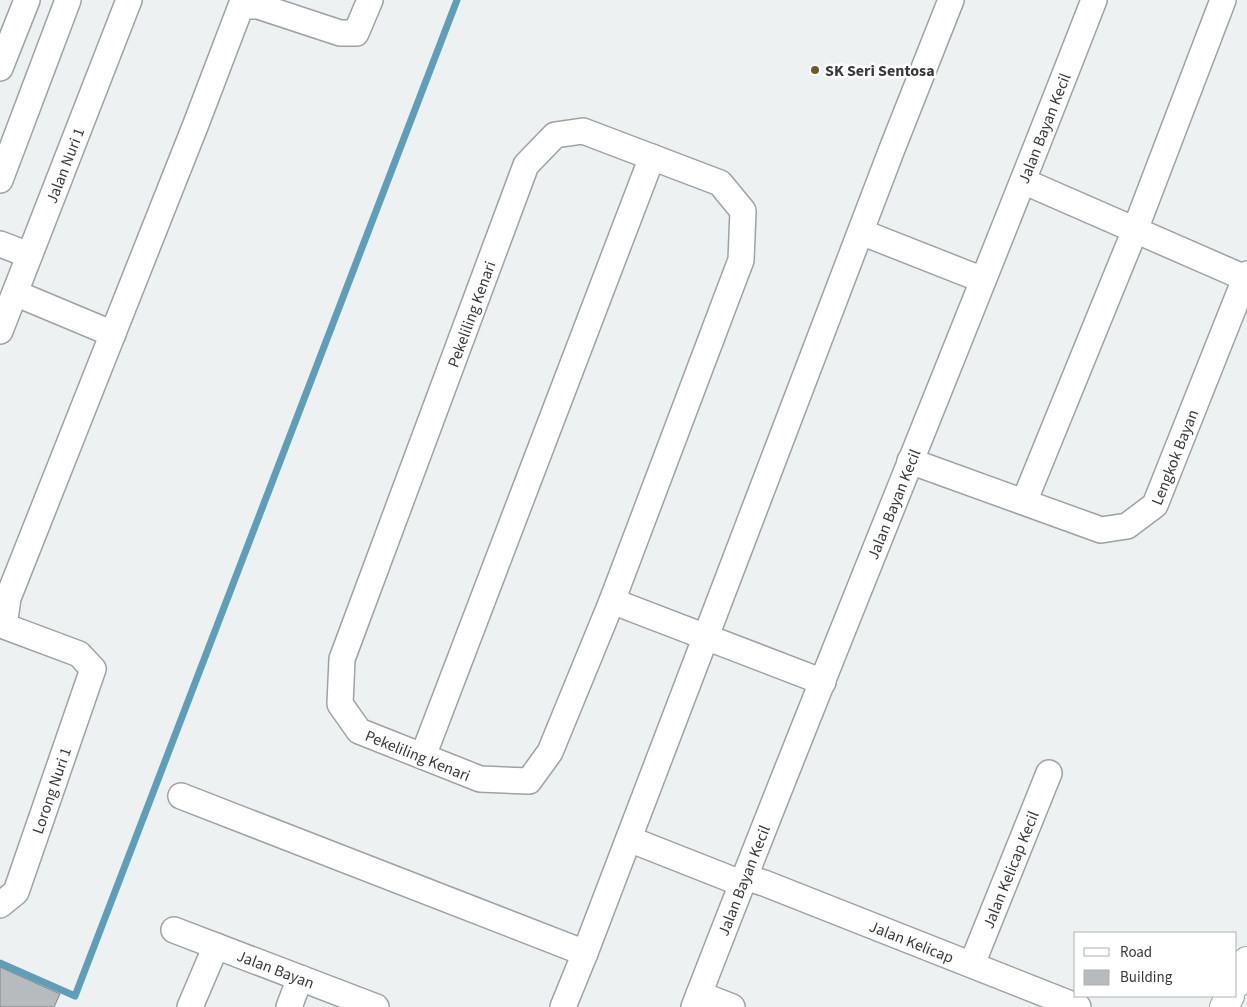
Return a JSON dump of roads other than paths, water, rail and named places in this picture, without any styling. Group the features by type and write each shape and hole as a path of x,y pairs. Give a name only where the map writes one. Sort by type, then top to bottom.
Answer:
{"main road":[{"path":"1237,982 1247,961"}],"street":[{"path":"0,68 27,0"},
{"path":"0,180 68,0"},
{"name":"Jalan Nuri 1","path":"0,331 129,0"},
{"path":"1,629 8,598 196,124 235,2 258,6 340,34 356,33 370,0"},
{"path":"563,1007 629,839 860,232 951,0"},
{"name":"Jalan Bayan Kecil","path":"697,1000 1094,0"},
{"path":"1024,502 1135,230 1223,0"},
{"name":"Pekeliling Kenari","path":"583,131 652,157 720,183 743,211 741,260 612,601 550,752 529,781 480,779 359,731 340,704 342,659 526,165 555,135 583,131"},
{"path":"423,756 652,157"},
{"path":"1023,182 1246,276"},
{"path":"860,232 983,280"},
{"path":"0,244 29,255"},
{"name":"Lengkok Bayan","path":"910,461 1101,530 1127,526 1155,505 1246,276"},
{"path":"14,293 113,334"},
{"path":"612,601 823,682"},
{"name":"Lorong Nuri 1","path":"0,905 16,892 92,670 79,654 1,629"},
{"name":"Jalan Kelicap Kecil","path":"972,964 1049,773"},
{"path":"181,796 585,953"},
{"name":"Jalan Kelicap","path":"629,839 732,880 754,880 764,883 972,964 1069,1005"},
{"name":"Jalan Bayan","path":"174,930 376,1007"},
{"path":"190,1007 216,946"},
{"path":"289,1007 300,978"},
{"path":"697,1000 732,1007"}],"waterway":[{"path":"0,963 75,996 457,0"}],"place":[{"name":"SK Seri Sentosa","path":"815,70"}]}
